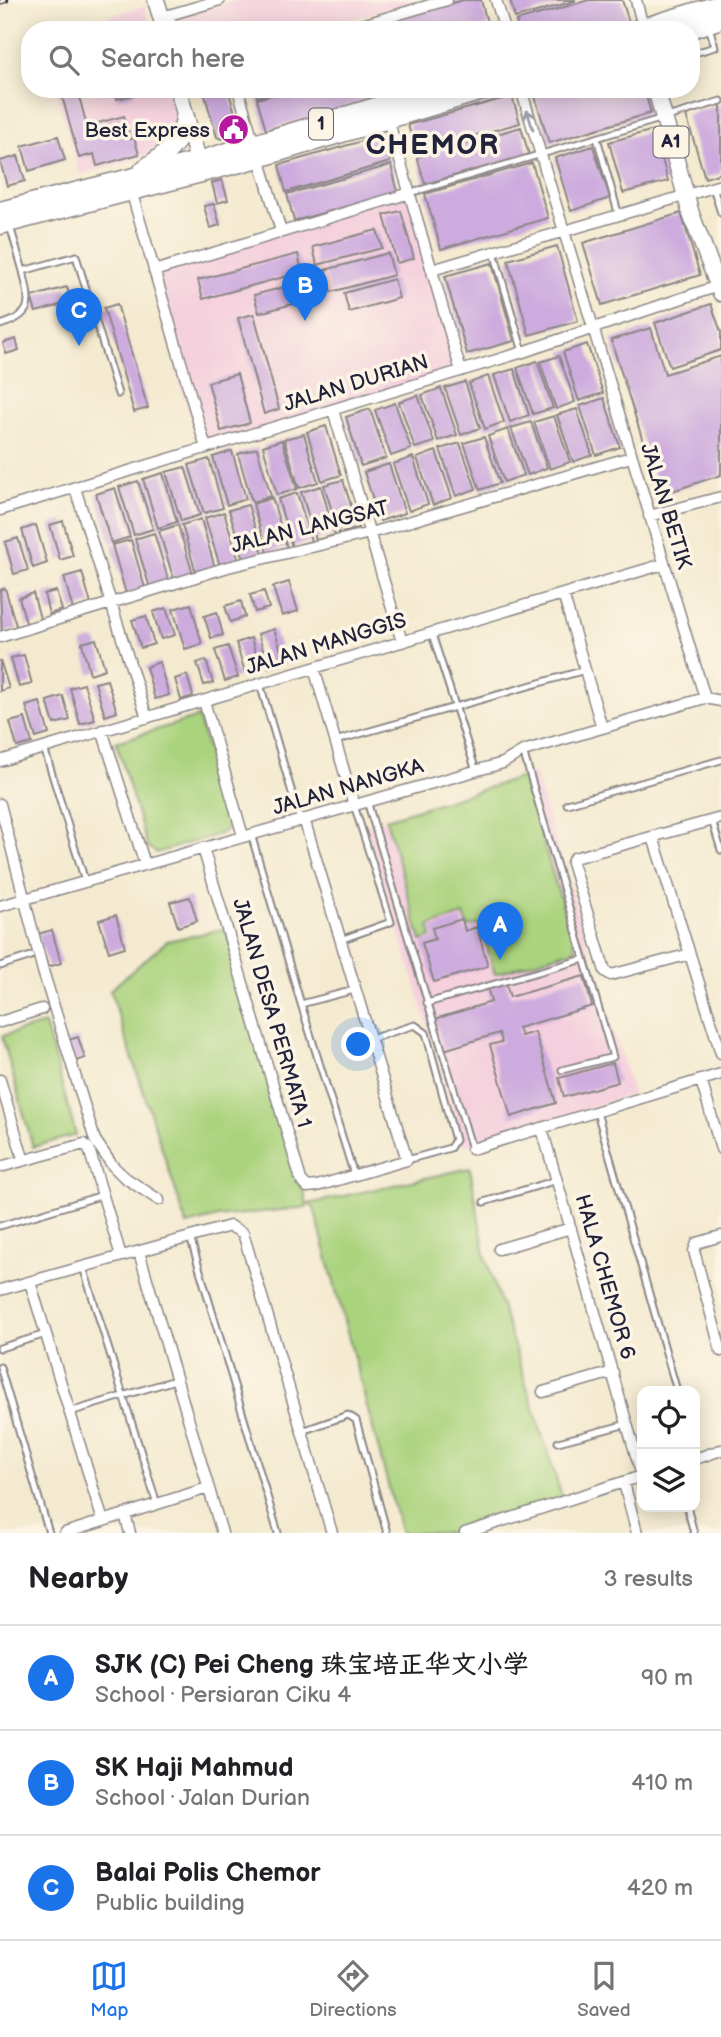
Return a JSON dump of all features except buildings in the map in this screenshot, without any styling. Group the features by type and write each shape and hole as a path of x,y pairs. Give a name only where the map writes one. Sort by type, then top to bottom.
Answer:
{"highway":[{"path":"667,21 721,4"},
{"name":"1","path":"3,220 131,182 205,166 257,151 404,98"},
{"name":"1","path":"384,104 426,98"},
{"path":"131,182 167,153 184,131 185,118"}],"main road":[{"path":"156,0 162,21"},
{"path":"180,98 185,118 205,166"},
{"path":"189,98 205,166"},
{"name":"A1","path":"659,98 720,284"},
{"name":"A1","path":"664,98 667,118"}],"street":[{"path":"171,21 169,15 220,0"},
{"path":"381,21 447,0"},
{"path":"496,0 502,21"},
{"path":"636,0 640,21"},
{"path":"241,98 281,231"},
{"name":"JALAN BETIK","path":"524,98 705,698"},
{"path":"384,104 461,371"},
{"path":"131,182 206,448"},
{"path":"432,270 717,186"},
{"path":"154,271 410,193"},
{"name":"JALAN DURIAN","path":"0,510 523,352 720,284"},
{"path":"333,410 402,642"},
{"name":"JALAN LANGSAT","path":"0,637 228,568 370,533 631,457"},
{"path":"75,488 147,718"},
{"path":"649,516 721,497"},
{"name":"JALAN MANGGIS","path":"0,761 664,564"},
{"path":"563,594 602,728"},
{"path":"314,668 354,805"},
{"path":"705,698 721,701"},
{"name":"JALAN NANGKA","path":"0,906 476,771 503,763 523,751 705,698"},
{"path":"204,701 247,835"},
{"path":"103,730 145,864"},
{"path":"1,808 43,971 96,1140 112,1165 124,1177 159,1200"},
{"path":"690,954 611,975 605,971 572,863 574,858 716,819"},
{"path":"302,820 407,1160 354,1175"},
{"path":"653,837 721,1053"},
{"name":"JALAN DESA PERMATA 1","path":"203,848 301,1180 307,1187 354,1175"},
{"path":"0,1022 42,1009"},
{"path":"472,1149 721,1074"},
{"path":"0,1080 23,1158"},
{"path":"701,1080 721,1149"},
{"name":"HALA CHEMOR 6","path":"542,1129 637,1459"},
{"path":"0,1167 23,1158 84,1144 89,1149 121,1256"},
{"path":"0,1290 230,1226 243,1233 332,1533"},
{"path":"499,1249 571,1228"},
{"path":"721,1236 697,1243 694,1251 721,1351"},
{"path":"139,1252 222,1533"},
{"path":"30,1282 103,1521"},
{"path":"543,1392 612,1372"},
{"path":"700,1456 721,1450"},
{"path":"465,1533 637,1478"},
{"path":"624,1483 637,1533"},
{"path":"65,1533 208,1488"},
{"path":"125,1514 130,1533"}],"lane":[{"path":"700,51 715,47 715,21"},
{"path":"410,193 721,101"},
{"path":"597,138 619,216"},
{"path":"717,186 721,213"},
{"path":"0,325 17,320 26,312 28,297 23,271 3,220"},
{"path":"494,252 523,352"},
{"path":"23,271 76,256 118,394"},
{"path":"432,633 476,771"},
{"path":"335,741 585,670"},
{"path":"260,684 302,820"},
{"path":"44,748 85,881"},
{"path":"523,751 613,1057 562,1070"},
{"path":"567,804 721,760"},
{"path":"367,802 472,1149"},
{"path":"340,940 391,922 354,805"},
{"path":"716,819 721,850"},
{"path":"247,835 354,1175"},
{"path":"0,965 30,956"},
{"path":"427,1003 584,958"},
{"path":"301,1004 354,990"},
{"path":"370,1039 415,1025 426,1033 455,1140 450,1148 407,1160"},
{"path":"597,1112 676,1386"},
{"path":"484,1202 557,1180"},
{"path":"0,1226 103,1195"},
{"path":"190,1237 278,1533"},
{"path":"83,1267 157,1504"},
{"path":"0,1348 46,1334"},
{"path":"0,1367 49,1533"},
{"path":"70,1412 175,1380"},
{"path":"302,1432 348,1415 356,1420 387,1533"},
{"path":"558,1442 627,1424"},
{"path":"688,1512 694,1533"}],"shaded area":[{"path":"236,0 418,0 346,21 179,21 178,17"},
{"path":"145,6 149,21 92,21"},
{"path":"58,98 172,98 181,130 145,156 80,175"},
{"path":"410,193 461,371 199,448 148,269"},
{"path":"535,773 633,1094 465,1146 366,825"}],"green space":[{"path":"198,717 230,823 223,833 156,853 147,846 116,742"},
{"path":"523,777 576,949 495,974 480,924 468,927 464,915 429,926 432,937 421,941 386,819"},
{"path":"225,929 303,1184 307,1207 218,1217 187,1225 110,990 167,941"},
{"path":"45,1024 76,1135 33,1147 2,1036"},
{"path":"470,1168 485,1255 563,1500 460,1533 401,1533 314,1208 308,1204"}],"railway":[{"path":"0,2 6,0"}],"place":[{"name":"Best Express","path":"233,130"},
{"name":"SK Haji Mahmud","path":"305,321"},
{"name":"Balai Polis Chemor","path":"79,346"},
{"name":"SJK (C) Pei Cheng 珠宝培正华文小学","path":"500,960"}],"district":[{"name":"CHEMOR","path":"433,145"}]}
